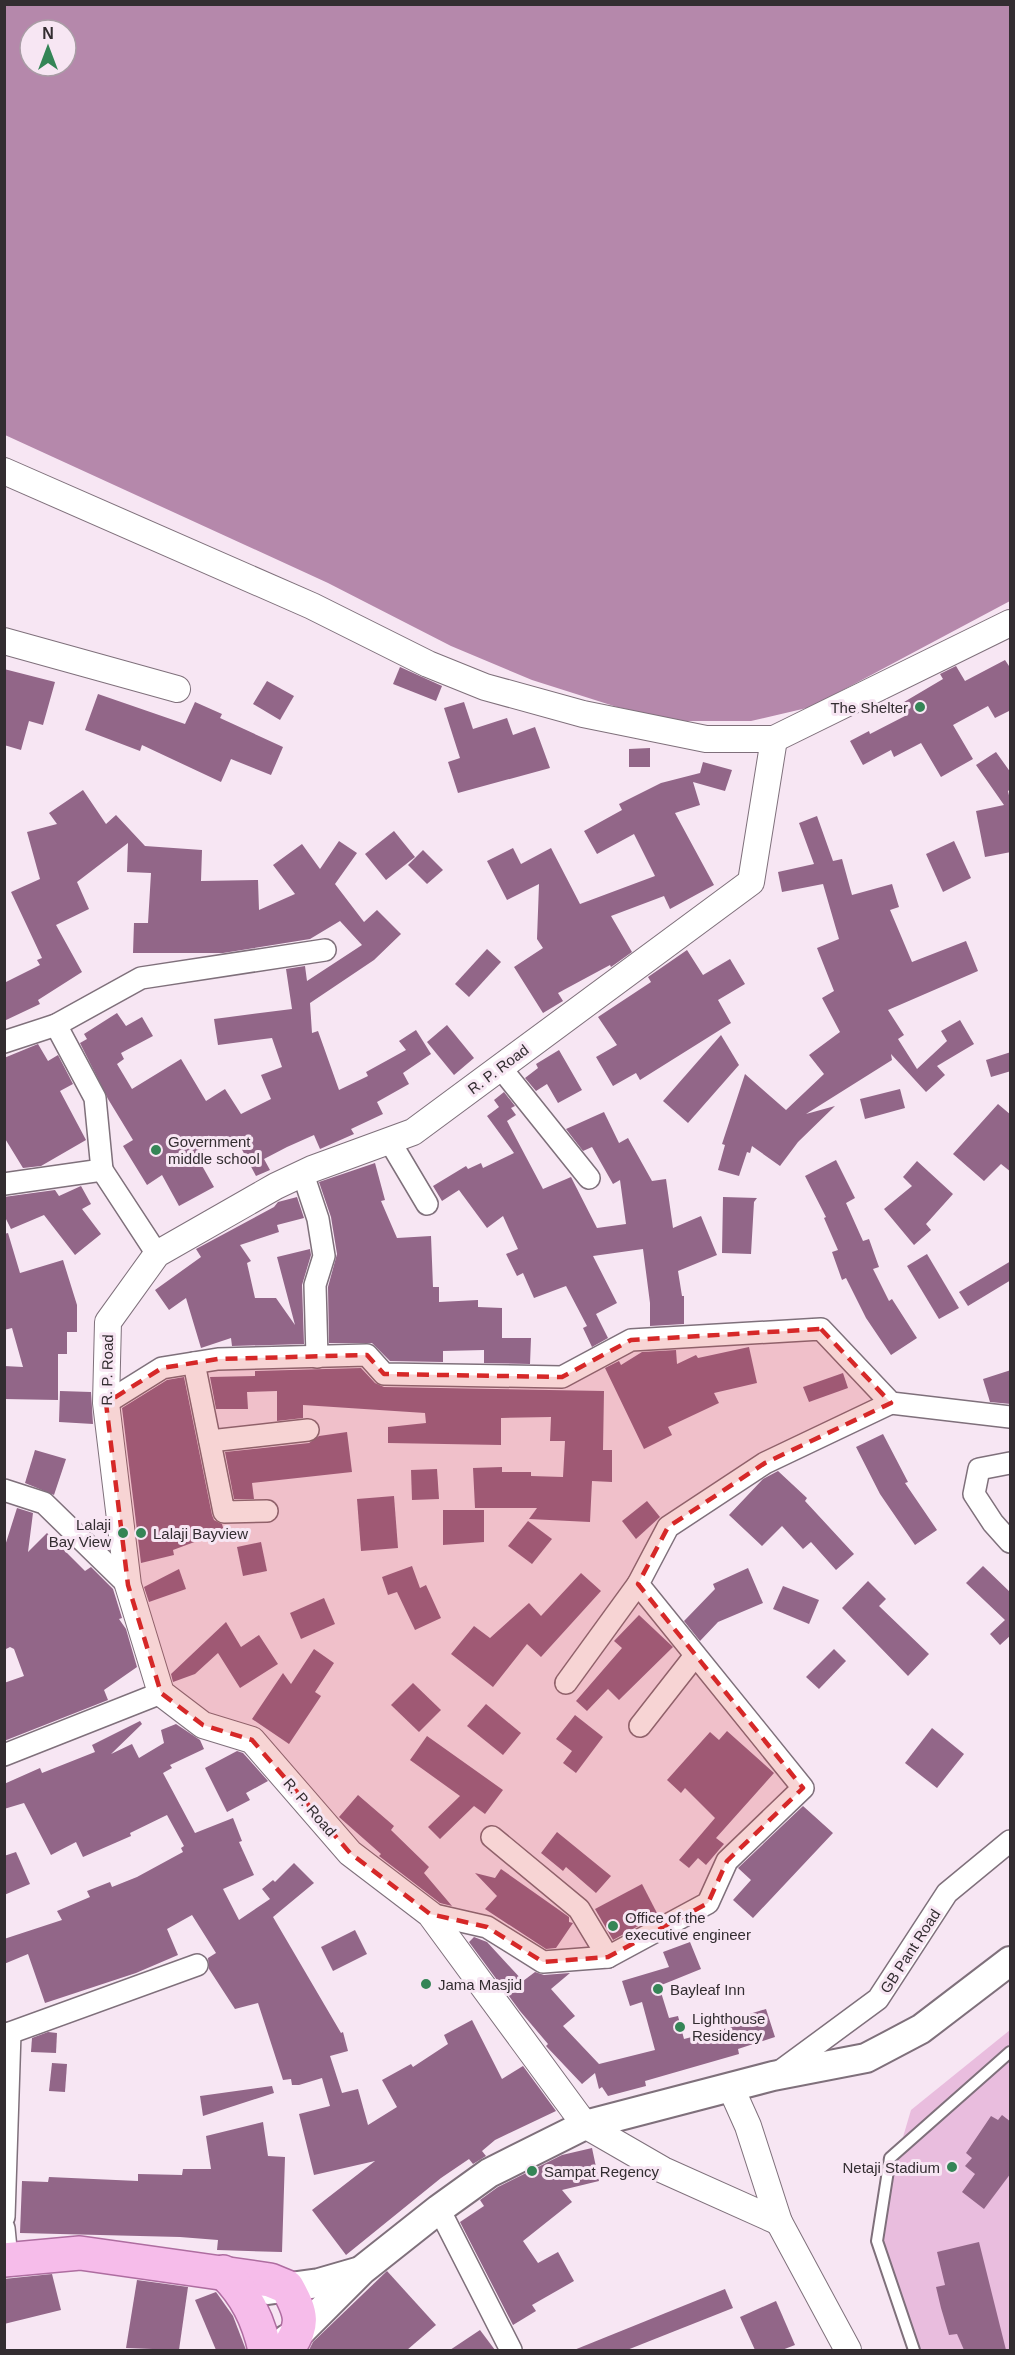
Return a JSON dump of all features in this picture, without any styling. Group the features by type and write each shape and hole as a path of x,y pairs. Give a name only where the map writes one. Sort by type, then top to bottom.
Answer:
{"main road":[{"path":"273,2337 438,2209 489,2173 585,2125 773,2076 867,2058 921,2028 1011,1961"},
{"path":"5,2251 80,2253 270,2280 287,2287 301,2319 273,2337"},
{"path":"273,2337 254,2299 269,2289 319,2283 362,2270"},
{"path":"223,2272 242,2290 273,2337"}],"street":[{"path":"4,471 312,606 428,664 485,687 583,714 706,739 774,739 1011,623"},
{"path":"4,641 177,689"},
{"name":"R. P. Road","path":"585,2125 430,1914 350,1853 252,1740 202,1725 161,1693 128,1585 106,1403 108,1322 157,1254 303,1174 413,1132 751,882 774,739"},
{"path":"4,1042 56,1025 141,978 325,950"},
{"path":"56,1025 95,1098 102,1170 157,1254"},
{"path":"500,1067 589,1178"},
{"path":"389,1140 427,1204"},
{"path":"4,1184 102,1170"},
{"path":"303,1174 318,1220 324,1256 315,1285 317,1357"},
{"path":"106,1403 162,1368 218,1359 367,1356 384,1374 562,1377 631,1340 821,1329 891,1403"},
{"path":"194,1363 224,1512 267,1511"},
{"path":"566,1683 638,1584 668,1527 765,1463 891,1403 1011,1417"},
{"path":"210,1441 308,1430"},
{"path":"1011,1463 979,1469 974,1494 993,1523 1011,1542"},
{"path":"4,1490 44,1503 128,1585"},
{"path":"430,1914 487,1927 543,1962 608,1957 708,1903 727,1861 803,1788 694,1657 638,1584"},
{"path":"640,1726 694,1657"},
{"path":"4,1755 161,1693"},
{"path":"492,1837 579,1909 608,1957"},
{"name":"GB Pant Road","path":"773,2076 878,1999 947,1893 1011,1841"},
{"path":"4,2217 7,2034 197,1965"},
{"path":"731,2088 748,2126 779,2222 848,2350"},
{"path":"585,2125 663,2170 779,2222"},
{"path":"438,2209 511,2350"}],"lane":[{"path":"914,2350 877,2241 890,2158 1011,2052"}],"highlighted area":[{"path":"821,1329 891,1403 765,1463 668,1527 638,1584 803,1788 727,1861 708,1903 608,1957 543,1962 487,1927 430,1914 350,1853 252,1740 203,1725 161,1693 128,1585 106,1403 162,1368 218,1359 367,1355 384,1374 562,1377 631,1340"}],"shaded area":[{"path":"5,5 1010,5 1010,601 811,707 751,721 679,721 617,707 532,680 451,646 328,583 5,435"},
{"name":"Netaji Stadium","path":"1010,2030 1010,2350 908,2350 877,2225 911,2110"}],"building":[{"path":"1005,660 1011,669 1011,710 995,718 988,706 953,725 973,759 941,777 921,743 894,757 891,750 863,765 850,741 869,731 870,734 905,716 899,705 943,679 940,674 956,666 965,681"},
{"path":"400,667 442,686 436,701 393,684"},
{"path":"4,669 55,682 43,725 29,721 21,750 4,745"},
{"path":"267,681 294,696 280,720 253,704"},
{"path":"98,694 185,724 195,702 222,714 220,718 283,747 271,775 231,759 221,782 142,745 140,751 85,730"},
{"path":"464,702 473,729 507,718 513,735 535,727 550,768 458,793 448,762 460,758 444,708"},
{"path":"650,748 650,767 629,767 629,749"},
{"path":"996,752 1011,773 1011,789 1008,791 1011,804 1011,852 985,857 976,811 1004,805 976,765"},
{"path":"703,762 732,770 725,791 693,782 700,805 675,813 714,885 670,909 664,896 611,916 632,952 611,967 610,965 558,993 563,1001 543,1013 514,967 543,948 537,939 539,884 507,900 487,861 513,848 521,864 551,848 580,904 655,876 634,834 597,854 584,831 622,810 619,804 661,783 700,773"},
{"path":"83,790 106,824 116,815 145,846 202,850 201,881 258,880 259,910 295,894 273,865 302,844 320,869 339,841 357,853 335,884 364,922 377,910 401,934 374,960 310,1003 312,1033 318,1031 339,1090 368,1076 366,1072 406,1050 399,1041 416,1030 431,1054 403,1073 409,1084 377,1102 383,1114 351,1129 354,1134 320,1149 314,1135 287,1147 264,1159 270,1170 256,1176 239,1144 228,1150 222,1139 196,1155 214,1187 179,1206 162,1175 147,1185 123,1146 133,1140 108,1099 80,1043 87,1039 84,1034 117,1013 126,1026 142,1017 153,1036 121,1053 124,1059 117,1064 132,1089 181,1059 206,1101 225,1089 241,1114 271,1099 261,1075 282,1067 272,1038 218,1045 214,1019 292,1009 286,969 305,966 307,981 362,945 340,921 310,939 223,953 133,953 134,923 148,923 151,873 127,872 128,843 77,882 89,909 56,925 82,972 38,1000 40,1004 4,1021 4,983 40,965 37,960 42,958 11,892 40,879 27,832 57,824 49,813"},
{"path":"817,816 833,861 842,859 852,895 892,884 899,907 890,910 912,962 966,941 978,971 888,1010 904,1035 898,1039 917,1069 947,1041 941,1031 960,1020 974,1044 937,1066 945,1075 926,1092 891,1054 892,1060 806,1114 835,1106 798,1142 780,1166 752,1146 750,1153 747,1152 739,1176 718,1170 725,1145 722,1144 745,1074 786,1110 824,1074 809,1055 840,1032 822,998 834,991 817,948 839,939 823,884 782,892 778,872 814,864 799,823"},
{"path":"394,831 415,857 386,880 365,854"},
{"path":"954,841 971,878 943,892 926,854"},
{"path":"423,850 443,870 427,884 408,865"},
{"path":"487,949 501,962 469,997 455,984"},
{"path":"687,950 703,975 730,959 745,984 718,1000 731,1023 640,1080 636,1073 613,1086 596,1057 617,1045 598,1017 651,982 648,977"},
{"path":"447,1025 474,1058 454,1075 427,1042"},
{"path":"721,1035 739,1065 688,1123 663,1101"},
{"path":"38,1044 48,1061 58,1055 73,1084 60,1091 86,1140 41,1166 23,1168 4,1137 4,1058"},
{"path":"559,1050 582,1090 558,1103 547,1084 536,1091 525,1078 538,1068 536,1064"},
{"path":"1011,1052 1011,1071 991,1077 986,1060"},
{"path":"900,1089 905,1108 865,1119 860,1099"},
{"path":"504,1092 515,1106 511,1108 516,1115 507,1121 543,1189 571,1177 597,1228 626,1224 620,1180 613,1184 592,1147 583,1151 566,1129 604,1112 619,1143 628,1138 652,1181 666,1179 673,1228 701,1216 717,1255 678,1271 682,1296 684,1296 684,1324 650,1326 650,1303 643,1249 593,1256 617,1303 596,1314 608,1338 592,1347 583,1328 587,1326 566,1286 534,1298 523,1273 517,1276 506,1254 518,1249 503,1216 487,1228 459,1190 442,1201 433,1186 466,1166 468,1169 481,1163 483,1168 514,1153 487,1116 499,1107 494,1100"},
{"path":"998,1104 1011,1115 1011,1172 1001,1164 984,1181 953,1154"},
{"path":"836,1160 855,1198 846,1203 863,1241 869,1239 879,1267 873,1269 889,1301 892,1299 917,1338 891,1355 866,1318 846,1278 842,1280 832,1252 838,1250 824,1218 826,1217 805,1176"},
{"path":"917,1161 953,1194 926,1224 931,1230 914,1245 884,1209 912,1186 903,1177"},
{"path":"375,1163 385,1200 381,1201 397,1238 431,1236 433,1287 439,1287 439,1302 478,1300 478,1307 502,1308 502,1338 531,1338 530,1364 484,1363 484,1350 443,1351 443,1362 390,1361 372,1343 329,1343 328,1287 337,1254 331,1217 319,1182"},
{"path":"81,1186 91,1204 82,1209 101,1234 75,1255 44,1215 11,1229 4,1215 4,1197 55,1190 59,1196"},
{"path":"297,1197 304,1218 277,1225 279,1232 240,1245 251,1261 247,1263 255,1298 276,1298 295,1325 277,1257 310,1249 311,1255 302,1285 304,1344 232,1346 231,1338 201,1348 186,1298 169,1310 155,1290 201,1257 196,1249 274,1207 278,1202"},
{"path":"723,1197 757,1198 754,1202 751,1254 722,1253"},
{"path":"8,1233 20,1273 63,1260 77,1305 77,1332 67,1332 67,1354 58,1354 58,1400 4,1399 4,1366 23,1367 12,1328 4,1330 4,1234"},
{"path":"927,1254 959,1308 939,1319 907,1266"},
{"path":"1011,1261 1011,1280 968,1306 959,1292"},
{"path":"749,1347 757,1383 714,1393 719,1403 668,1427 672,1435 644,1449 605,1368 619,1361 621,1365 642,1352 676,1350 677,1364 696,1355 698,1358"},
{"path":"361,1368 375,1383 384,1387 604,1391 603,1450 612,1450 612,1482 592,1481 590,1522 529,1519 537,1508 475,1508 473,1468 502,1467 502,1472 531,1472 531,1476 563,1477 565,1441 550,1441 551,1417 501,1418 501,1445 388,1443 388,1427 426,1423 425,1413 303,1405 303,1418 277,1421 277,1391 247,1392 248,1409 216,1409 210,1377 255,1376 255,1371"},
{"path":"1011,1370 1011,1404 990,1402 983,1379"},
{"path":"843,1373 848,1388 809,1402 803,1387"},
{"path":"184,1377 212,1515 214,1520 222,1524 224,1531 173,1550 174,1555 141,1563 122,1408 167,1380"},
{"path":"60,1391 91,1392 93,1424 59,1422"},
{"path":"347,1432 352,1472 252,1483 254,1499 234,1499 225,1452 309,1443 319,1436"},
{"path":"883,1434 908,1482 905,1483 937,1530 915,1545 880,1494 856,1447"},
{"path":"35,1450 66,1459 54,1495 25,1483"},
{"path":"437,1469 439,1499 412,1500 411,1470"},
{"path":"778,1471 807,1498 805,1501 854,1554 836,1570 811,1542 803,1549 782,1526 762,1546 729,1515 763,1479"},
{"path":"394,1496 398,1548 361,1551 357,1499"},
{"path":"647,1501 660,1517 636,1539 622,1521"},
{"path":"17,1508 33,1513 28,1552 47,1533 85,1571 91,1567 113,1589 122,1618 119,1619 126,1629 137,1667 104,1690 108,1700 4,1741 4,1683 24,1676 14,1649 10,1647 4,1650 4,1549"},
{"path":"443,1510 484,1510 484,1542 443,1545"},
{"path":"528,1521 552,1539 532,1564 508,1546"},
{"path":"261,1542 267,1571 243,1576 237,1547"},
{"path":"412,1566 420,1588 426,1585 441,1618 415,1630 397,1592 388,1595 382,1577"},
{"path":"983,1566 1011,1593 1011,1635 1000,1645 990,1634 1005,1620 966,1583"},
{"path":"748,1568 763,1603 718,1622 700,1641 684,1621 715,1589 713,1584"},
{"path":"179,1569 186,1589 149,1602 144,1587"},
{"path":"581,1573 601,1591 541,1657 527,1644 493,1687 451,1654 474,1626 490,1638 529,1603 541,1616"},
{"path":"868,1581 886,1599 879,1606 929,1654 908,1676 842,1608"},
{"path":"783,1586 819,1600 809,1624 773,1609"},
{"path":"324,1598 335,1624 301,1639 290,1613"},
{"path":"639,1615 673,1647 619,1700 608,1689 587,1711 576,1701 622,1648 614,1641"},
{"path":"226,1622 241,1647 259,1635 278,1664 240,1688 218,1653 195,1674 173,1682 171,1674"},
{"path":"314,1649 334,1663 315,1692 321,1696 289,1744 252,1719 283,1673 291,1684"},
{"path":"834,1649 846,1661 819,1689 806,1677"},
{"path":"413,1683 441,1710 419,1732 391,1705"},
{"path":"486,1704 521,1733 503,1755 467,1726"},
{"path":"575,1715 603,1737 576,1773 563,1763 572,1751 556,1739"},
{"path":"140,1721 142,1724 111,1754 132,1744 139,1758 164,1743 161,1730 176,1724 200,1740 204,1749 170,1765 172,1768 163,1773 195,1833 233,1818 242,1841 239,1842 254,1875 223,1889 239,1920 270,1899 262,1889 273,1880 275,1882 294,1863 314,1883 273,1917 341,2033 343,2032 348,2051 330,2056 342,2093 358,2089 368,2125 397,2107 382,2080 411,2064 413,2067 448,2044 444,2035 472,2020 502,2079 523,2066 556,2111 495,2140 482,2151 486,2156 473,2164 469,2159 441,2178 346,2255 312,2210 375,2161 314,2175 299,2114 330,2106 322,2078 299,2085 292,2085 291,2079 283,2080 258,2003 235,2009 209,1969 208,1958 216,1953 192,1915 167,1929 178,1955 136,1973 45,2003 28,1954 4,1964 4,1939 62,1920 57,1911 90,1897 87,1891 110,1882 112,1887 137,1877 183,1852 181,1848 184,1846 167,1815 130,1833 131,1836 83,1857 76,1842 51,1855 24,1803 4,1809 4,1784 40,1768 42,1773 95,1752 92,1745"},
{"path":"932,1728 964,1754 937,1788 905,1763"},
{"path":"727,1731 774,1773 716,1838 724,1844 706,1865 698,1858 689,1868 679,1860 715,1818 685,1788 681,1793 667,1780 710,1732 719,1740"},
{"path":"427,1736 503,1790 485,1814 474,1806 440,1839 428,1827 460,1796 410,1760"},
{"path":"237,1751 243,1753 268,1781 246,1793 250,1800 227,1812 205,1768"},
{"path":"358,1795 394,1826 391,1830 429,1867 424,1873 452,1906 440,1903 379,1856 381,1854 339,1817"},
{"path":"803,1806 833,1833 753,1918 733,1900 751,1880 738,1868"},
{"path":"557,1832 611,1876 596,1893 566,1867 563,1871 541,1853"},
{"path":"16,1852 30,1884 4,1895 4,1856"},
{"path":"501,1869 569,1917 569,1922 573,1923 556,1948 546,1949 485,1909 497,1896 475,1873 495,1878"},
{"path":"642,1884 658,1915 613,1940 595,1909"},
{"path":"355,1930 367,1954 333,1971 321,1947"},
{"path":"474,1937 487,1942 523,1981 535,1972 544,1975 570,1973 551,1989 575,2016 563,2026 599,2064 655,2050 642,2002 630,2006 622,1981 669,1967 663,1952 690,1942 701,1969 659,1986 669,2018 678,2016 684,2039 735,2026 733,2019 766,2009 775,2037 738,2049 739,2054 645,2081 646,2086 608,2096 602,2087 599,2089 595,2073 582,2084 546,2046 548,2044 520,2011 469,1942"},
{"path":"48,2032 57,2033 56,2053 31,2052 32,2038"},
{"path":"52,2063 67,2064 65,2092 49,2091"},
{"path":"272,2086 274,2093 203,2116 200,2096"},
{"path":"1002,2115 1011,2122 1011,2173 984,2209 962,2192 975,2174 965,2166 972,2158 966,2153 991,2116 998,2120"},
{"path":"263,2122 268,2156 285,2157 282,2252 217,2250 218,2240 180,2237 20,2233 22,2181 48,2182 49,2177 138,2181 138,2174 182,2175 183,2169 211,2169 206,2136"},
{"path":"592,2148 599,2181 562,2190 572,2202 523,2241 538,2263 558,2252 574,2281 532,2305 536,2311 513,2325 460,2222 484,2206 480,2200 498,2187 562,2155"},
{"path":"979,2242 1006,2350 964,2350 957,2334 949,2335 941,2308 936,2287 945,2285 937,2252"},
{"path":"387,2271 436,2325 407,2350 309,2350 313,2342"},
{"path":"52,2274 61,2310 4,2324 4,2279"},
{"path":"137,2280 188,2287 179,2350 126,2348"},
{"path":"725,2289 733,2308 627,2350 574,2350"},
{"path":"216,2292 233,2316 246,2350 216,2350 195,2300"},
{"path":"776,2301 795,2345 782,2350 755,2350 740,2317"},
{"path":"480,2330 495,2350 450,2350"}],"place":[{"name":"The Shelter","path":"920,707"},
{"name":"Government middle school","path":"156,1150"},
{"name":"Lalaji Bay View","path":"123,1533"},
{"name":"Lalaji Bayview","path":"141,1533"},
{"name":"Office of the executive engineer","path":"613,1926"},
{"name":"Jama Masjid","path":"426,1984"},
{"name":"Bayleaf Inn","path":"658,1989"},
{"name":"Lighthouse Residency","path":"680,2027"},
{"name":"Netaji Stadium","path":"952,2167"},
{"name":"Sampat Regency","path":"532,2171"}]}
